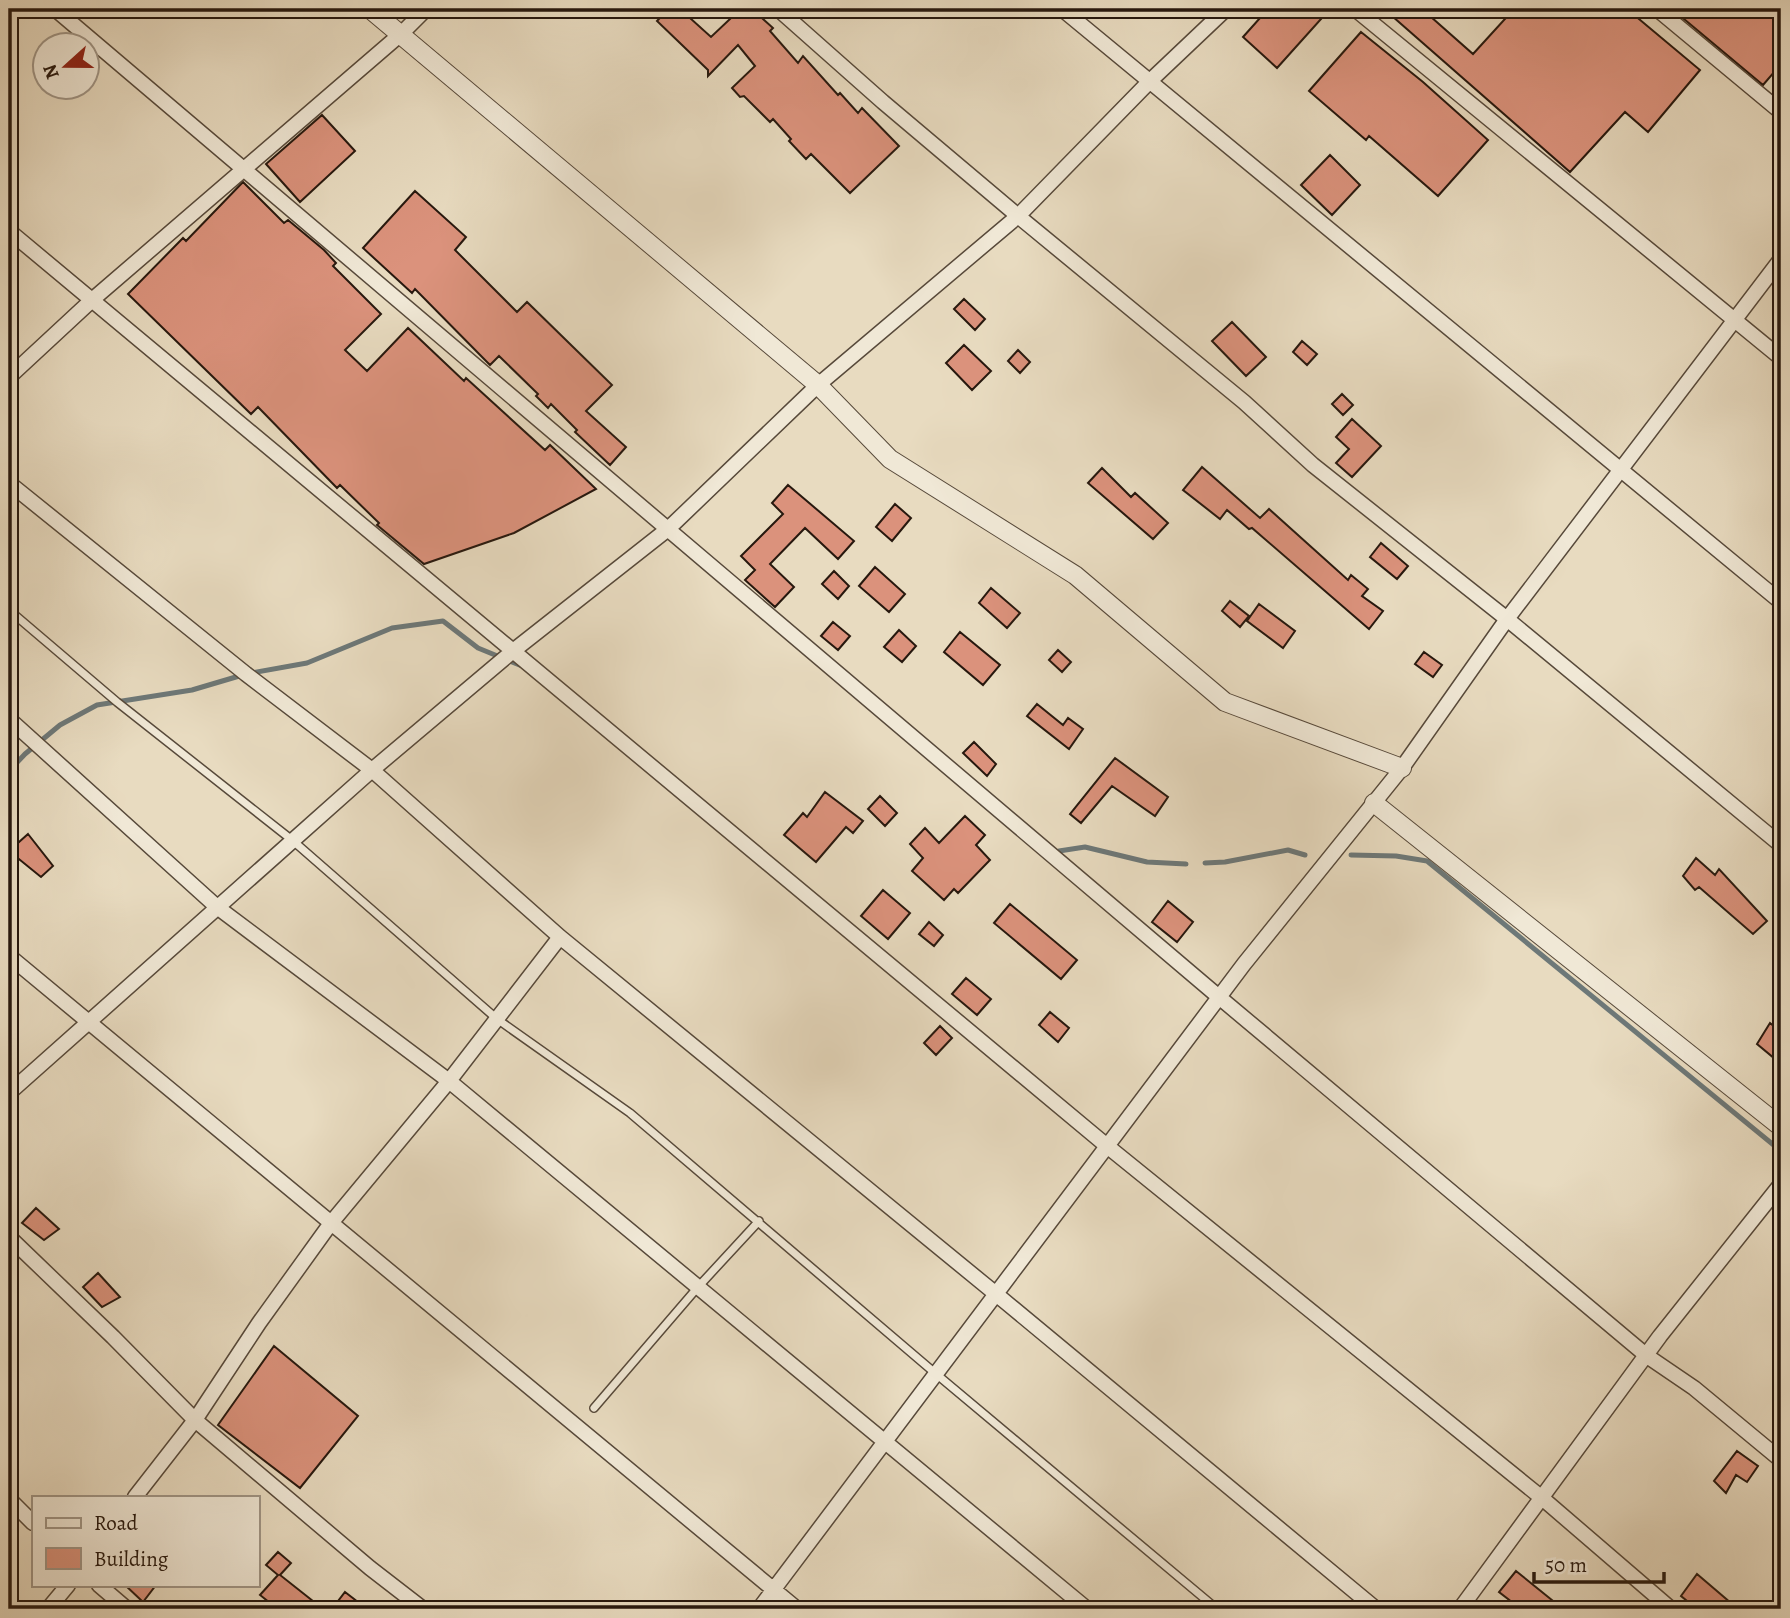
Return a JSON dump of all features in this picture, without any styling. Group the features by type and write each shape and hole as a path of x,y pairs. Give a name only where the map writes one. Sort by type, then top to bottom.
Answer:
{"street":[{"path":"55,9 1219,997 1647,1356 1694,1388 1781,1460"},
{"path":"370,9 402,33 818,385 890,458 1075,575 1225,702 1402,768"},
{"path":"9,377 92,300 402,33 426,9"},
{"path":"778,9 1018,216 1244,402 1313,465 1507,619 1781,845"},
{"path":"1062,9 1781,602"},
{"path":"9,1093 372,770 513,651 668,529 818,385 1018,216 1150,81 1226,9"},
{"path":"1355,9 1781,358"},
{"path":"1657,9 1781,112"},
{"path":"9,230 1107,1146 1542,1498 1671,1609"},
{"path":"759,1609 1219,997 1402,768 1507,619 1781,259"},
{"path":"9,483 246,674 372,770 560,937 1376,1609"},
{"path":"9,719 217,907 449,1082 1087,1609"},
{"path":"1374,803 1781,1128"},
{"path":"136,1496 195,1420 331,1223 449,1082 560,937"},
{"path":"9,956 797,1609"},
{"path":"1460,1609 1647,1356 1781,1184"},
{"path":"9,1237 195,1420 370,1568 424,1609"},
{"path":"9,1499 32,1521"},
{"path":"48,1609 67,1586"},
{"path":"101,1586 127,1609"}],"lane":[{"path":"9,610 117,702 292,840 497,1019 630,1113 1217,1609"},
{"path":"594,1408 759,1221"}],"building":[{"path":"668,9 680,9 711,37 730,19 727,16 734,9 752,9 773,28 770,31 798,63 803,56 838,95 840,93 858,113 862,108 899,146 850,193 811,154 806,159 773,119 770,122 732,88 755,66 738,45 708,76 708,70 657,21"},
{"path":"1268,9 1330,9 1277,68 1243,37"},
{"path":"1384,9 1422,9 1473,54 1514,9 1627,9 1700,70 1648,132 1625,112 1570,172"},
{"path":"1672,9 1781,9 1781,64 1763,85"},
{"path":"1361,32 1488,140 1438,196 1369,136 1366,140 1309,91"},
{"path":"322,115 355,151 300,202 266,164"},
{"path":"1330,155 1360,185 1332,215 1301,185"},
{"path":"243,182 284,223 288,220 324,250 336,263 333,266 381,314 345,350 367,371 408,328 464,381 466,378 545,450 550,445 596,489 514,533 424,564 377,525 379,523 340,485 337,488 258,407 251,414 128,294 183,238 186,241"},
{"path":"415,191 466,237 455,250 517,312 527,302 612,385 586,411 626,447 610,465 575,432 577,430 551,404 548,408 536,396 538,394 499,356 490,365 415,289 412,293 363,248"},
{"path":"964,299 985,319 975,330 954,309"},
{"path":"1232,322 1266,357 1246,376 1212,341"},
{"path":"1302,341 1317,354 1307,365 1293,352"},
{"path":"964,345 991,371 972,390 946,363"},
{"path":"1018,350 1030,362 1020,373 1008,361"},
{"path":"1342,394 1353,405 1343,415 1332,404"},
{"path":"1352,419 1381,446 1352,477 1336,463 1349,449 1336,437"},
{"path":"1202,467 1260,518 1269,509 1348,580 1351,575 1368,589 1362,596 1383,611 1369,629 1252,528 1249,529 1227,510 1220,519 1183,490"},
{"path":"1102,468 1131,497 1135,493 1168,523 1153,539 1088,483"},
{"path":"788,485 854,541 838,559 805,528 770,564 794,587 775,607 745,580 755,570 741,556 783,514 772,503"},
{"path":"895,504 911,518 892,541 876,527"},
{"path":"1381,543 1408,566 1397,579 1370,557"},
{"path":"875,567 905,594 889,612 859,586"},
{"path":"834,571 849,586 838,599 822,584"},
{"path":"991,588 1020,613 1007,628 979,603"},
{"path":"1230,601 1249,616 1240,627 1222,611"},
{"path":"1259,604 1295,631 1283,648 1247,621"},
{"path":"833,622 850,636 838,650 821,636"},
{"path":"899,630 916,646 902,662 884,647"},
{"path":"960,632 1000,665 983,685 944,652"},
{"path":"1058,650 1071,662 1062,672 1049,660"},
{"path":"1424,652 1442,665 1433,677 1415,664"},
{"path":"1037,704 1063,725 1068,718 1083,729 1069,749 1027,716"},
{"path":"974,742 996,764 987,776 963,753"},
{"path":"1115,758 1168,797 1155,816 1112,786 1081,823 1070,814"},
{"path":"825,792 863,821 853,833 846,827 816,862 784,835 803,813 807,817"},
{"path":"880,796 897,813 885,826 868,809"},
{"path":"965,816 985,835 976,845 990,860 958,893 954,889 944,900 912,871 923,858 910,844 925,828 939,843"},
{"path":"28,834 53,866 41,877 9,851"},
{"path":"1696,858 1715,875 1719,869 1767,921 1753,934 1699,887 1695,890 1683,876"},
{"path":"883,890 910,913 888,939 861,916"},
{"path":"1168,901 1193,922 1177,942 1152,922"},
{"path":"1010,904 1077,960 1061,979 994,923"},
{"path":"929,922 943,935 934,946 919,934"},
{"path":"966,978 991,999 977,1015 952,994"},
{"path":"1050,1012 1069,1028 1058,1042 1039,1025"},
{"path":"1770,1023 1781,1032 1781,1064 1757,1044"},
{"path":"940,1026 952,1038 936,1055 924,1043"},
{"path":"36,1208 59,1229 44,1240 22,1223"},
{"path":"98,1273 120,1297 102,1307 83,1287"},
{"path":"274,1346 358,1416 300,1488 218,1425"},
{"path":"1737,1451 1758,1466 1747,1482 1736,1475 1726,1493 1714,1481"},
{"path":"278,1552 291,1563 280,1575 323,1609 265,1609 270,1603 260,1595 278,1575 266,1565"},
{"path":"1516,1571 1563,1609 1521,1609 1499,1592"},
{"path":"1697,1574 1738,1609 1697,1609 1681,1596"},
{"path":"126,1586 155,1586 143,1602"},
{"path":"345,1592 367,1609 332,1609"}],"waterway":[{"path":"9,771 60,725 97,705 192,690 246,674 307,663 392,628 443,621 478,648 522,666"},
{"path":"1059,851 1085,847 1147,862 1186,864"},
{"path":"1205,863 1225,862 1288,850 1305,855"},
{"path":"1351,855 1396,856 1427,861 1781,1151"}]}
